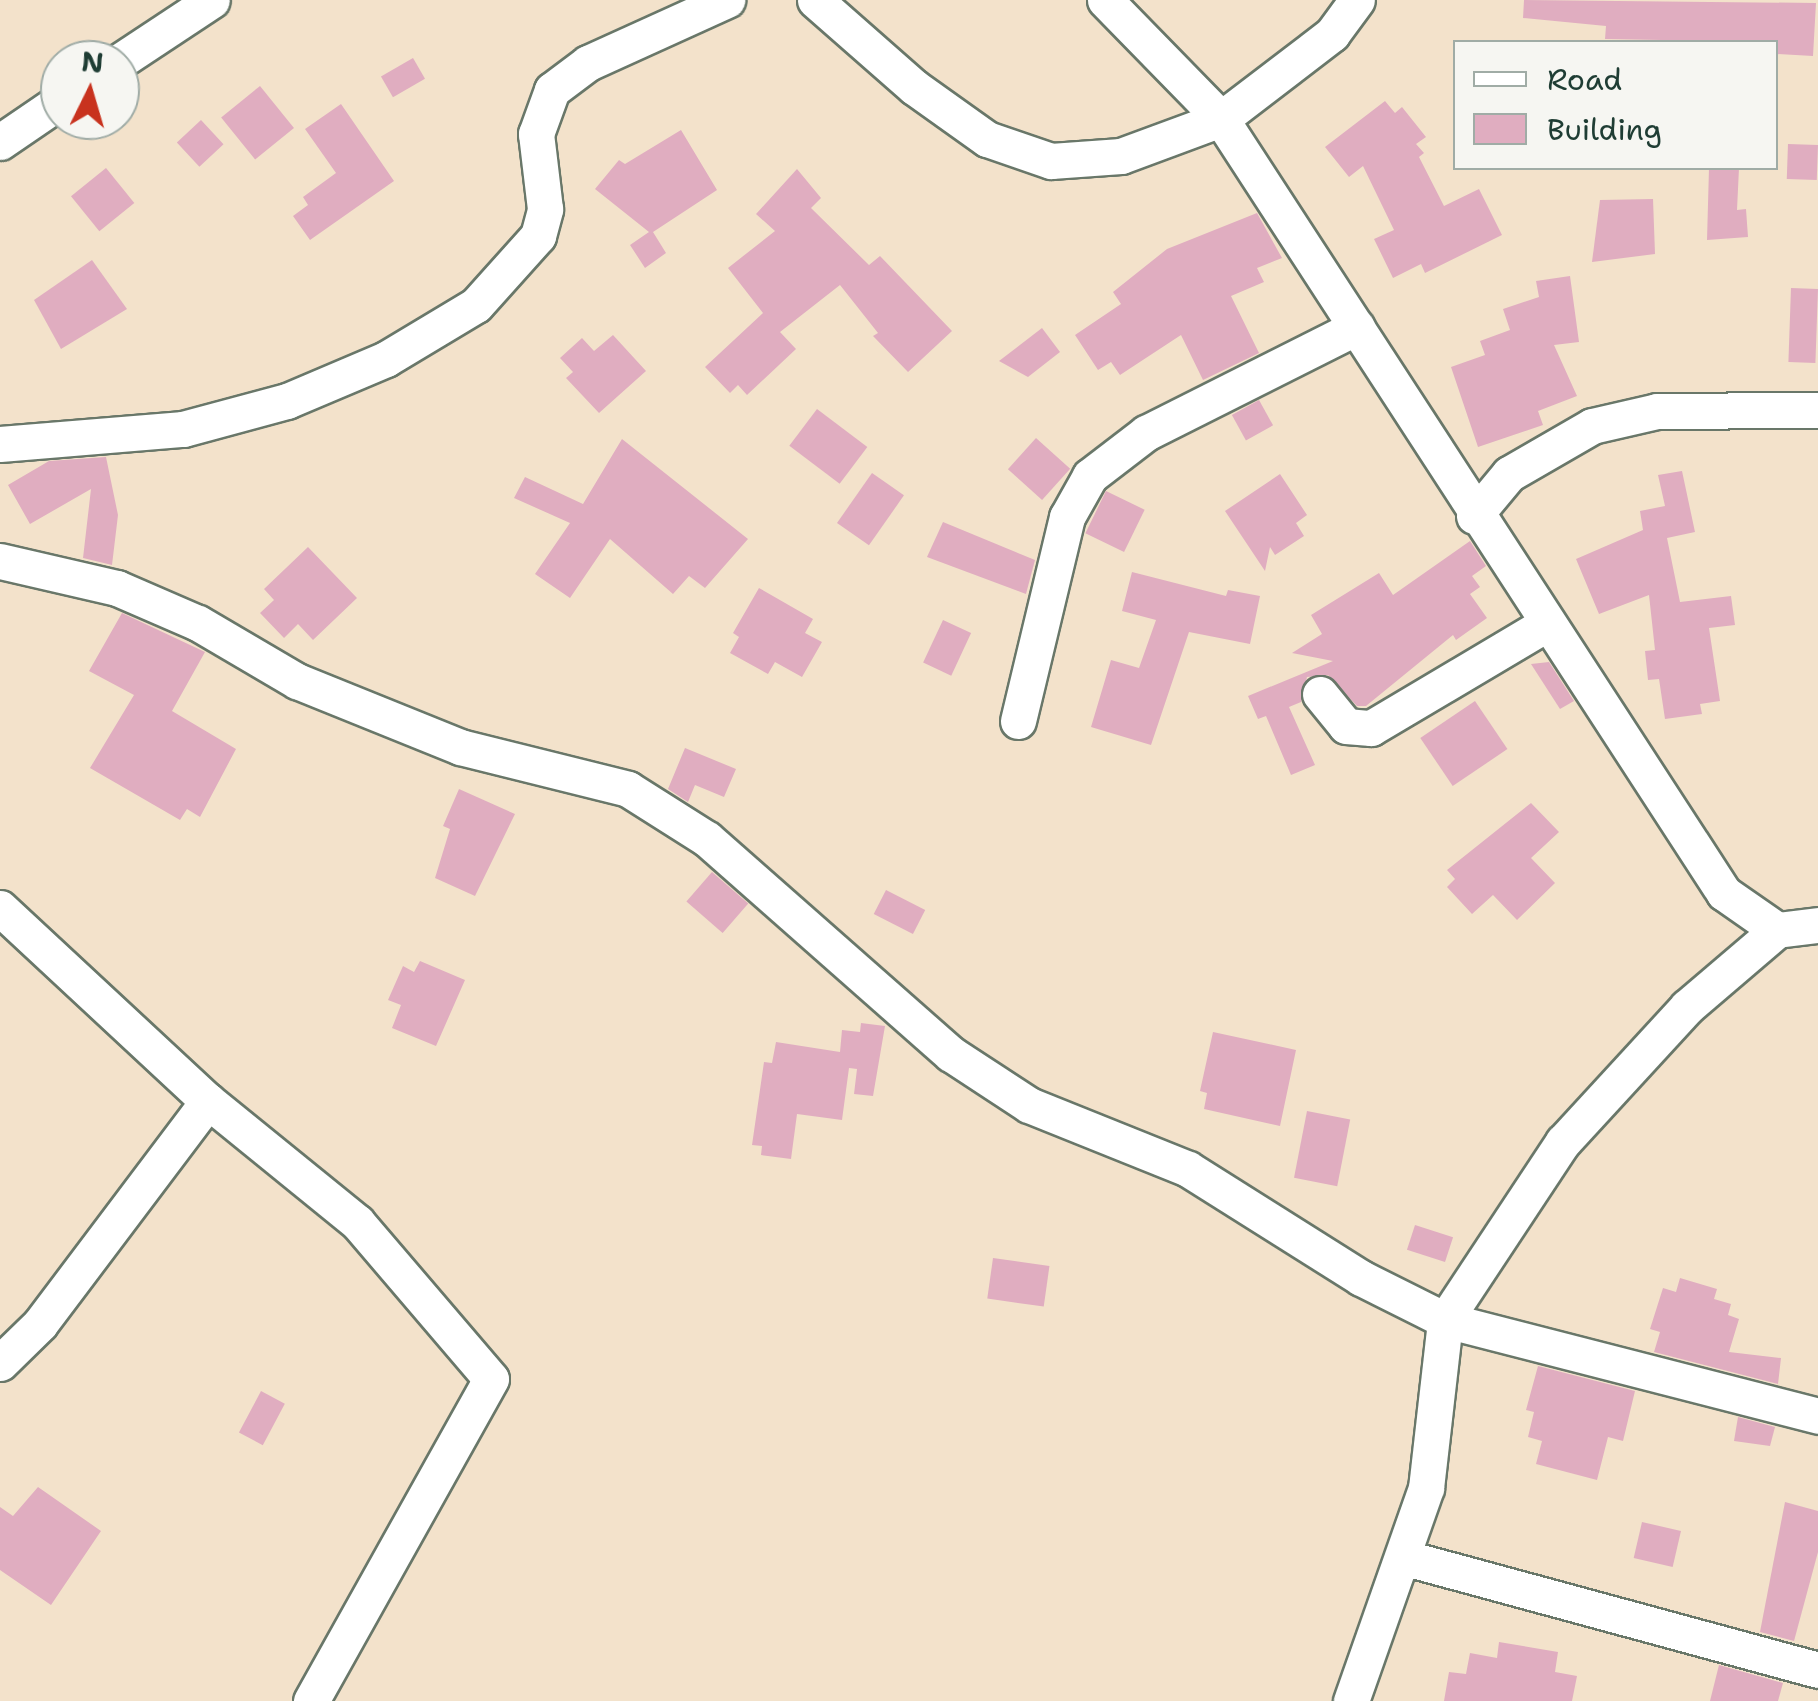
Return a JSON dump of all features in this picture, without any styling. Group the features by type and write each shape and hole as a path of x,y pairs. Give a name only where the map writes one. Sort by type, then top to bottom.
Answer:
{"street":[{"path":"140,49 212,0"},
{"path":"0,444 183,429 288,401 386,359 476,305 538,236 545,209 536,134 540,108 552,90 588,64 727,0"},
{"path":"815,0 914,87 987,139 1051,161 1121,156 1221,119 1332,34 1357,0"},
{"path":"1104,0 1221,119 1474,516 1724,893 1777,930"},
{"path":"0,142 40,115"},
{"path":"1018,721 1067,517 1090,476 1146,433 1357,327"},
{"path":"1474,516 1509,474 1592,426 1657,411 1818,410"},
{"path":"0,561 117,588 198,623 297,681 460,747 628,789 706,839 951,1054 1014,1095 1188,1169 1361,1278 1445,1320 1818,1416"},
{"path":"1320,694 1346,726 1370,728 1546,624"},
{"path":"0,908 208,1101 357,1222 491,1378 311,1701"},
{"path":"1351,1701 1406,1558 1438,1420 1445,1320 1563,1142 1700,993 1777,930 1818,926"},
{"path":"0,1364 40,1324 208,1101"},
{"path":"1406,1558 1818,1670"}],"building":[{"path":"1524,0 1816,3 1813,56 1778,54 1778,40 1605,39 1606,26 1523,18"},
{"path":"413,58 425,79 393,97 381,76"},
{"path":"260,86 294,128 255,159 221,117"},
{"path":"1385,101 1395,113 1402,107 1426,137 1416,144 1424,153 1419,157 1444,206 1479,189 1502,235 1425,273 1421,264 1393,278 1374,239 1394,230 1363,166 1349,177 1325,147"},
{"path":"341,104 394,181 310,240 293,216 308,205 303,197 336,173 305,129"},
{"path":"201,120 224,144 199,167 177,143"},
{"path":"681,130 717,190 653,232 666,253 645,268 630,245 649,232 595,189 619,160 625,164"},
{"path":"1788,144 1818,145 1817,180 1787,179"},
{"path":"106,168 134,203 99,231 71,196"},
{"path":"797,169 821,198 811,208 869,265 880,256 952,331 908,372 873,336 878,333 840,285 780,332 796,349 747,395 738,385 730,393 705,367 763,313 728,268 775,231 756,214"},
{"path":"1709,170 1739,170 1737,210 1746,209 1748,237 1707,240"},
{"path":"1653,199 1655,254 1592,262 1600,200"},
{"path":"1257,213 1282,258 1257,268 1264,282 1231,296 1259,353 1203,380 1181,335 1120,375 1111,362 1098,370 1075,335 1121,304 1113,292 1167,249"},
{"path":"92,260 127,309 61,349 34,300"},
{"path":"1570,276 1579,342 1554,345 1577,396 1538,411 1543,425 1478,447 1451,367 1485,355 1480,341 1510,330 1503,309 1539,297 1536,281"},
{"path":"1791,288 1818,289 1815,363 1788,362"},
{"path":"1042,328 1060,352 1028,377 999,361"},
{"path":"613,335 646,371 599,413 566,378 573,372 560,358 582,338 594,351"},
{"path":"1259,400 1273,425 1246,440 1232,415"},
{"path":"817,409 867,447 840,484 789,446"},
{"path":"1036,438 1070,469 1042,500 1008,469"},
{"path":"622,439 748,539 705,588 689,576 673,594 610,539 570,598 535,574 570,523 514,498 525,477 583,504"},
{"path":"106,457 118,515 112,565 83,558 91,489 30,524 8,485 49,461"},
{"path":"1682,471 1695,532 1667,538 1680,602 1731,596 1735,625 1709,628 1720,701 1700,704 1702,714 1665,719 1659,679 1648,680 1645,651 1655,650 1649,595 1599,614 1576,559 1643,530 1640,511 1665,506 1658,475"},
{"path":"872,473 904,495 869,545 837,523"},
{"path":"1280,474 1307,515 1296,523 1304,536 1275,555 1270,547 1265,571 1225,511"},
{"path":"1106,491 1145,510 1124,552 1085,533"},
{"path":"943,522 1035,560 1026,594 927,557"},
{"path":"1470,541 1486,566 1472,576 1480,587 1470,594 1487,618 1456,640 1453,635 1366,706 1357,706 1328,675 1307,677 1301,702 1289,707 1315,765 1291,775 1266,716 1258,719 1248,696 1333,661 1292,653 1322,634 1311,615 1379,573 1393,595"},
{"path":"308,547 357,598 313,640 298,624 284,638 260,613 274,600 264,589"},
{"path":"1132,572 1226,596 1228,590 1260,596 1250,644 1189,632 1151,745 1091,727 1111,660 1139,668 1156,620 1122,611"},
{"path":"759,588 813,619 805,633 822,642 802,677 775,662 768,674 730,653 739,637 733,633"},
{"path":"122,613 205,652 172,711 236,749 200,817 187,809 180,820 90,768 134,695 89,671"},
{"path":"943,620 971,633 951,676 923,663"},
{"path":"1549,662 1574,701 1560,709 1531,664"},
{"path":"1475,701 1507,749 1453,786 1420,738"},
{"path":"685,748 736,769 724,797 695,785 688,802 668,789"},
{"path":"459,789 515,814 475,896 435,878 450,829 443,826"},
{"path":"1531,803 1559,832 1531,858 1555,883 1517,920 1493,895 1472,914 1447,887 1455,879 1447,870"},
{"path":"712,872 748,903 723,933 686,901"},
{"path":"886,890 925,910 913,934 874,914"},
{"path":"420,961 465,980 436,1046 392,1028 401,1005 388,1000 403,966 414,972"},
{"path":"861,1023 885,1026 873,1096 854,1094 857,1069 849,1068 842,1120 797,1114 791,1159 761,1155 762,1146 752,1145 764,1062 772,1063 776,1042 840,1052 842,1030 860,1032"},
{"path":"1213,1032 1296,1050 1280,1126 1204,1109 1207,1093 1200,1091"},
{"path":"1307,1111 1350,1119 1337,1186 1294,1178"},
{"path":"1415,1225 1453,1237 1445,1262 1407,1250"},
{"path":"993,1258 1049,1266 1044,1307 987,1299"},
{"path":"1680,1278 1717,1289 1714,1299 1731,1304 1728,1315 1739,1319 1729,1352 1781,1358 1778,1384 1654,1352 1660,1332 1650,1329 1663,1288 1676,1292"},
{"path":"1538,1366 1635,1391 1623,1441 1608,1437 1597,1480 1536,1464 1542,1441 1528,1437 1534,1412 1526,1410"},
{"path":"261,1391 285,1404 263,1445 239,1432"},
{"path":"1738,1417 1775,1427 1770,1446 1734,1441"},
{"path":"38,1487 101,1531 51,1605 0,1570 0,1507 13,1516"},
{"path":"1785,1502 1818,1511 1818,1552 1794,1641 1760,1632"},
{"path":"1642,1522 1681,1531 1673,1567 1634,1558"},
{"path":"1499,1642 1558,1652 1555,1672 1577,1676 1572,1701 1444,1701 1449,1672 1466,1674 1470,1653 1497,1658"},
{"path":"1719,1665 1783,1683 1778,1701 1710,1701"}]}
